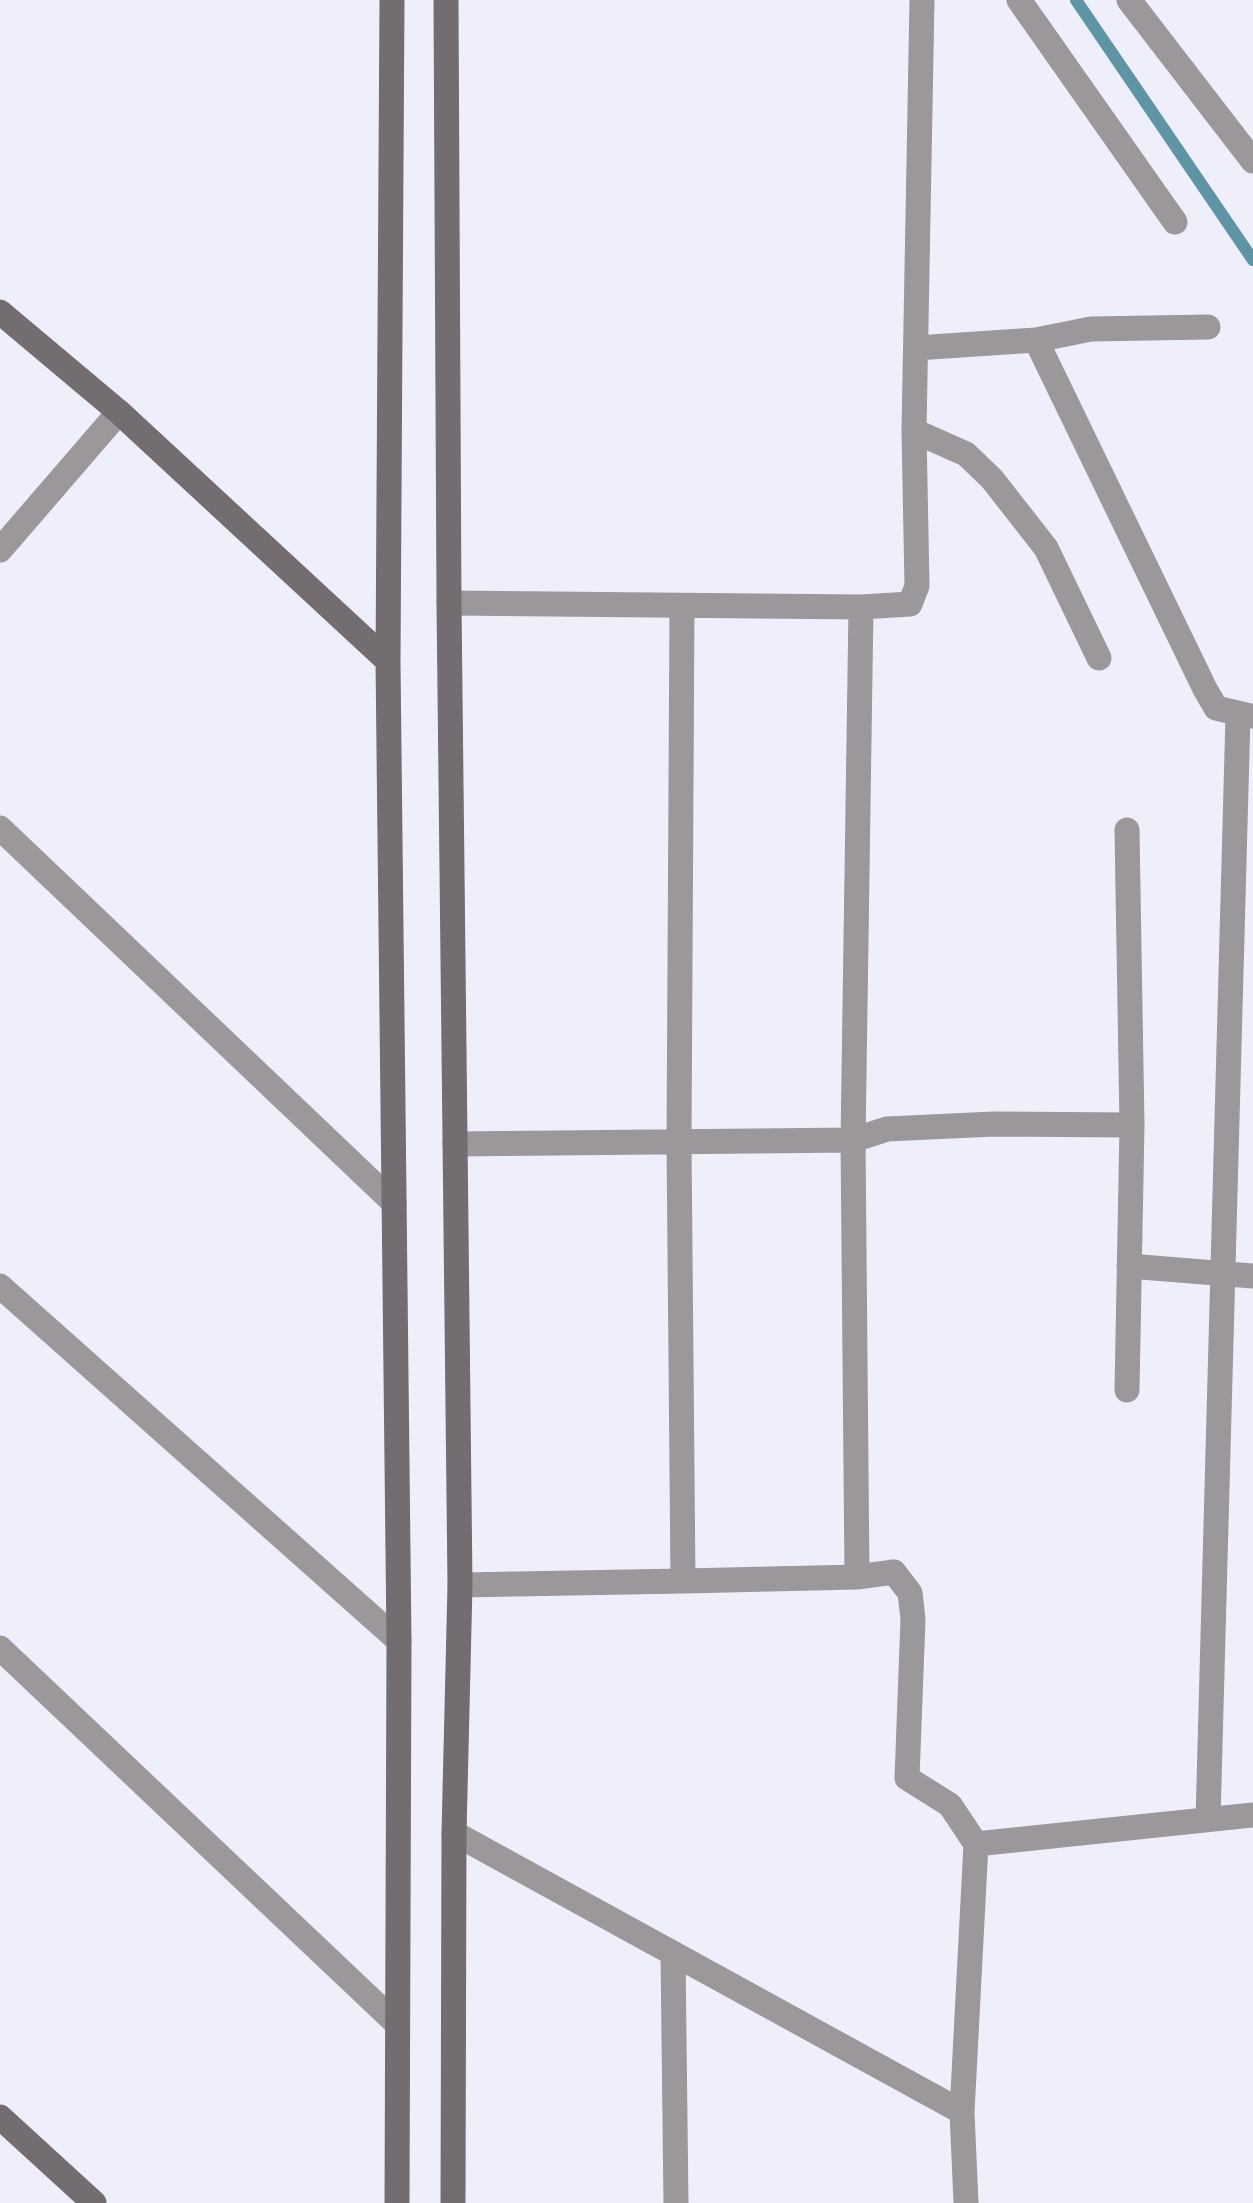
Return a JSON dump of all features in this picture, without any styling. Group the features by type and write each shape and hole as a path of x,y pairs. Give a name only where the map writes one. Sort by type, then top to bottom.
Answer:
{"main road":[{"path":"392,0 388,661 400,1640 397,2203"},
{"path":"446,0 448,602 460,1585 454,1833 454,2203"},
{"path":"0,312 119,412 388,661"},
{"path":"0,2117 94,2203"}],"street":[{"path":"448,602 910,604 917,586 914,431 922,0"},
{"path":"1019,0 1175,222"},
{"path":"1128,0 1253,161"},
{"path":"916,348 1036,340 1091,329 1208,327"},
{"path":"1036,340 1204,689 1216,708 1245,716 1222,1274 1208,1819"},
{"path":"0,550 119,412"},
{"path":"914,431 966,454 992,480 1046,548 1098,658"},
{"path":"682,606 678,1142 683,1582"},
{"path":"857,1577 853,1140 860,606"},
{"path":"0,828 394,1204"},
{"path":"1126,830 1132,1125 1127,1390"},
{"path":"455,1144 853,1140 888,1129 994,1124 1132,1125"},
{"path":"1129,1266 1253,1276"},
{"path":"0,1286 400,1640"},
{"path":"460,1585 857,1577 894,1572 910,1593 913,1619 906,1778 950,1806 976,1844 962,2112 966,2203"},
{"path":"0,1648 396,2023"},
{"path":"976,1844 1253,1815"},
{"path":"454,1833 962,2112"},
{"path":"673,1953 676,2203"}],"waterway":[{"path":"1076,0 1253,260"}]}
